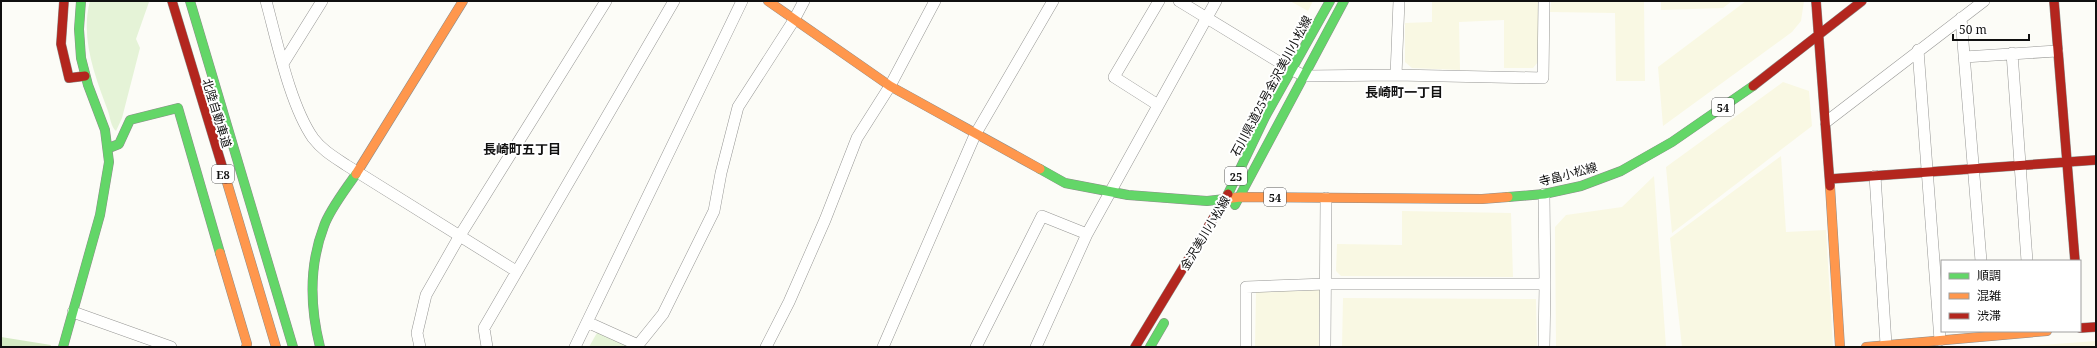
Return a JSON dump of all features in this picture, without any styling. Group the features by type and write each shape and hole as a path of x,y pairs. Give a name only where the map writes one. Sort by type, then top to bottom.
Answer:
{"main road":[{"path":"64,1 62,44 69,78 85,76"},
{"path":"63,347 104,202 108,177 109,148 99,112 85,76 78,41 78,19 81,1"},
{"name":"北陸自動車道","path":"172,1 276,347"},
{"name":"北陸自動車道","path":"190,1 293,347"},
{"path":"320,347 314,326 311,286 314,261 324,225 463,1"},
{"name":"寺畠小松線","path":"768,1 890,86 1065,183 1128,194 1207,200 1240,196 1482,199 1544,194 1581,186 1622,171 1672,142 1748,90 1862,1"},
{"name":"石川県道25号金沢美川小松線","path":"1135,347 1225,199 1265,117 1330,1"},
{"name":"金沢美川小松線","path":"1228,216 1305,76 1344,1"},
{"path":"1816,1 1830,179 1840,347"},
{"path":"2054,1 2075,260"},
{"path":"109,148 119,144 125,134 130,120 178,108 247,344 246,347"},
{"path":"1830,179 2096,160"},
{"path":"1150,347 1170,314"},
{"path":"2081,328 2096,327"},
{"path":"1866,347 1940,340 1986,333 2033,332"}],"street":[{"path":"266,1 300,115 314,139 326,152 459,237 516,271"},
{"path":"284,62 322,1"},
{"path":"420,347 417,333 426,295 459,237 606,1"},
{"path":"487,347 484,328 674,1"},
{"path":"575,347 742,1"},
{"path":"587,322 638,346 663,314 714,211 721,173 738,107 794,20 804,1"},
{"path":"766,347 789,302 825,220 857,138 890,86 935,1"},
{"path":"883,347 976,135 1053,1"},
{"path":"1158,105 1114,77 1159,1"},
{"path":"1179,1 1292,70 1305,76 1396,75 1543,78 1544,1"},
{"path":"1036,347 1087,234 1216,1"},
{"path":"1396,75 1399,1"},
{"path":"1826,122 1918,50 1984,1"},
{"path":"1961,18 1981,260"},
{"path":"1918,50 1940,340"},
{"path":"1964,57 2057,51"},
{"path":"2012,53 2027,260"},
{"path":"1875,176 1886,344"},
{"path":"1544,194 1544,347"},
{"path":"1325,347 1326,198"},
{"path":"976,347 1042,216 1087,234"},
{"path":"1246,347 1246,287 1326,284 1545,284"},
{"path":"73,312 171,347"}],"green space":[{"path":"90,1 149,2 136,39 140,48 122,118 116,131 112,124 90,57 87,15"},
{"path":"1290,1 1313,1 1308,11"},
{"path":"1432,1 1538,1 1538,62 1533,68 1504,68 1504,20 1459,22 1460,70 1412,68 1405,62 1405,23 1432,22"},
{"path":"1551,1 1644,1 1645,81 1616,81 1615,13 1550,12"},
{"path":"1661,1 1732,1 1723,8 1661,10"},
{"path":"1746,1 1804,1 1801,21 1792,32 1663,126 1658,67"},
{"path":"1783,82 1809,91 1812,126 1672,233 1666,167"},
{"path":"1781,156 1786,232 1826,230 1833,347 1682,347 1670,238"},
{"path":"1654,176 1666,347 1556,347 1555,227 1566,215 1622,207"},
{"path":"1402,211 1511,213 1513,277 1341,276 1336,271 1337,244 1402,245"},
{"path":"1320,290 1319,347 1255,347 1256,291"},
{"path":"1343,298 1536,299 1537,347 1342,347"},
{"path":"598,331 634,347 589,347"},
{"path":"1,337 51,345 50,347 1,347"},
{"path":"2096,341 2096,347 2013,347"}],"traffic: fast":[{"path":"63,347 100,215 109,162 105,130 88,85 81,58 79,29 81,1"},
{"path":"190,1 293,347"},
{"path":"1228,194 1265,117 1330,1"},
{"path":"1235,205 1344,1"},
{"path":"1508,197 1544,194 1581,186 1621,171 1672,142 1753,86"},
{"path":"109,148 119,144 130,120 178,108 220,253"},
{"path":"1040,169 1065,183 1128,195 1207,201 1225,199"},
{"path":"320,347 314,317 313,301 314,271 319,241 324,226 334,206 356,174"},
{"path":"1150,347 1164,323"}],"traffic: slow":[{"path":"356,174 463,1"},
{"path":"768,1 890,86 1040,169"},
{"path":"226,179 276,347"},
{"path":"1830,186 1840,347"},
{"path":"1225,199 1240,197 1482,199 1508,197"},
{"path":"220,253 247,344 246,347"},
{"path":"1866,347 2036,332"}],"traffic: jam":[{"path":"64,1 61,44 69,78 85,76"},
{"path":"172,1 226,179"},
{"path":"1816,1 1830,186"},
{"path":"1753,86 1862,1"},
{"path":"2054,1 2075,260"},
{"path":"1830,179 2096,160"},
{"path":"1135,347 1228,194"},
{"path":"2081,328 2096,327"}],"district":[{"name":"長崎町一丁目","path":"1404,92"},
{"name":"長崎町五丁目","path":"522,149"}]}
